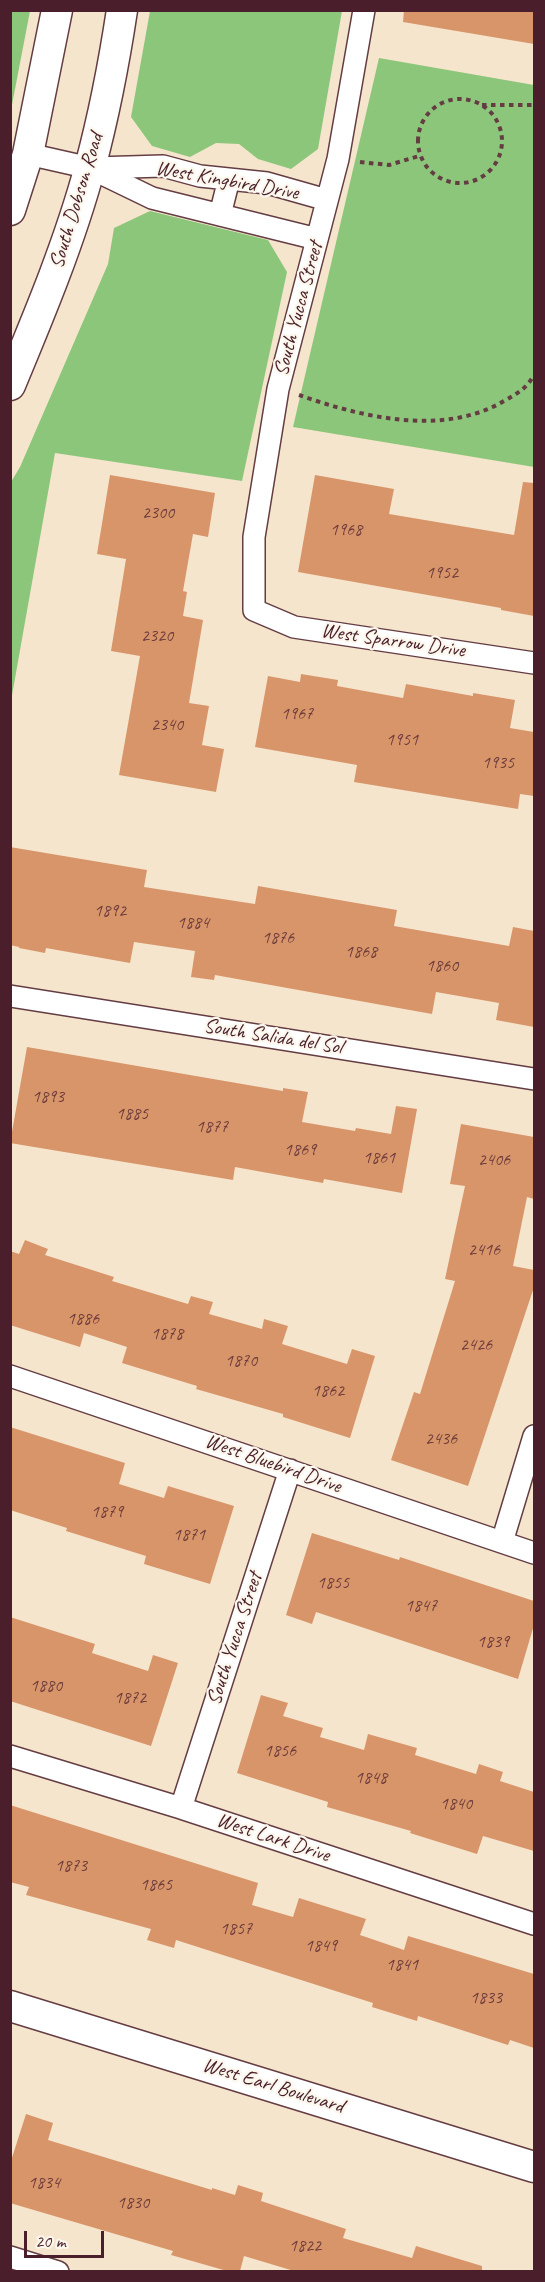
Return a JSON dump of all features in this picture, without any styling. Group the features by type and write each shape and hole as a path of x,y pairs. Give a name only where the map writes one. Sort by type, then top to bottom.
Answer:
{"main road":[{"path":"10,210 28,154 57,10"},
{"name":"South Dobson Road","path":"10,385 64,249 90,168 110,88 122,10"},
{"name":"West Earl Boulevard","path":"10,2006 534,2167"}],"street":[{"name":"South Yucca Street","path":"254,610 254,537 278,388 338,159 364,10"},
{"name":"West Kingbird Drive","path":"28,154 90,168 152,198 317,239"},
{"name":"West Kingbird Drive","path":"90,168 163,166 200,176 267,183 327,200"},
{"path":"220,215 229,179"},
{"name":"West Sparrow Drive","path":"254,610 294,627 534,663"},
{"name":"South Salida del Sol","path":"10,996 534,1079"},
{"name":"West Bluebird Drive","path":"10,1376 534,1552"},
{"path":"502,1542 534,1437"},
{"name":"South Yucca Street","path":"181,1808 290,1470"},
{"name":"West Lark Drive","path":"10,1756 181,1808 534,1924"},
{"path":"10,2257 58,2271"}],"path":[{"path":"456,99 469,100 482,105 492,114 502,138 501,151 496,164 487,174 475,181 462,184 437,177 427,169 419,156 417,140 423,119 437,105 456,99"},
{"path":"482,105 534,105"},
{"path":"338,159 389,165 419,156"},
{"path":"278,388 333,407 399,419 439,421 490,409 527,387 534,375"}],"green space":[{"path":"10,11 30,11 11,110"},
{"path":"150,11 342,11 318,149 291,169 258,159 239,144 216,143 190,157 152,146 131,117"},
{"path":"379,58 534,85 534,467 293,427"},
{"path":"150,211 268,240 287,272 242,481 55,453 11,701 11,482 20,467 108,264 114,228"}],"building":[{"path":"404,10 534,10 534,44 403,22"},
{"path":"110,475 215,493 208,537 193,534 183,591 187,592 183,616 203,620 189,703 209,706 202,745 224,749 216,792 119,775 140,656 111,651 126,559 97,554"},
{"path":"315,475 394,489 389,514 514,535 523,482 534,483 534,616 501,610 501,608 298,572"},
{"path":"301,674 338,680 337,686 403,698 406,684 473,696 473,693 515,700 510,728 534,732 534,796 520,794 518,809 354,782 357,765 255,747 268,676 300,682"},
{"path":"10,847 147,870 144,887 255,904 258,886 397,910 394,926 509,946 513,927 534,931 534,1027 496,1020 499,1003 436,992 432,1014 215,975 214,980 191,977 195,951 134,942 130,963 46,948 45,953 10,945"},
{"path":"27,1047 283,1091 283,1088 308,1092 302,1122 355,1131 356,1128 391,1134 396,1106 417,1109 402,1193 324,1179 323,1183 235,1167 233,1180 10,1143"},
{"path":"461,1124 534,1137 534,1199 527,1197 513,1266 534,1270 534,1287 468,1486 391,1460 414,1392 420,1394 455,1281 445,1279 465,1186 450,1184"},
{"path":"25,1240 48,1249 45,1255 114,1277 112,1281 188,1304 191,1296 213,1302 209,1314 262,1329 264,1319 288,1326 282,1344 347,1364 352,1349 375,1356 350,1438 283,1417 283,1414 196,1389 197,1386 122,1363 127,1347 84,1333 80,1347 10,1325 10,1251 19,1254"},
{"path":"10,1427 125,1463 119,1484 164,1498 168,1486 234,1506 210,1584 144,1564 146,1556 66,1531 67,1528 10,1510"},
{"path":"312,1533 399,1560 400,1557 534,1601 534,1625 518,1679 316,1612 312,1624 286,1615"},
{"path":"10,1617 95,1644 92,1653 148,1671 153,1655 178,1663 151,1746 10,1701"},
{"path":"261,1695 288,1703 283,1716 323,1728 320,1737 364,1750 368,1734 417,1748 415,1755 476,1774 479,1764 503,1772 500,1781 534,1792 534,1851 483,1836 477,1854 410,1833 411,1831 327,1807 328,1802 237,1773"},
{"path":"10,1805 258,1883 252,1905 293,1917 299,1898 366,1919 360,1935 404,1950 408,1936 534,1974 534,2048 510,2040 508,2045 418,2016 417,2021 372,2007 373,2003 176,1940 174,1948 147,1940 151,1929 26,1895 29,1887 10,1882"},
{"path":"26,2114 53,2123 48,2140 212,2190 212,2188 235,2195 238,2185 263,2193 261,2201 346,2229 343,2238 412,2258 416,2246 482,2266 482,2271 294,2271 244,2256 240,2271 227,2271 171,2255 173,2251 10,2203 10,2164"}]}
